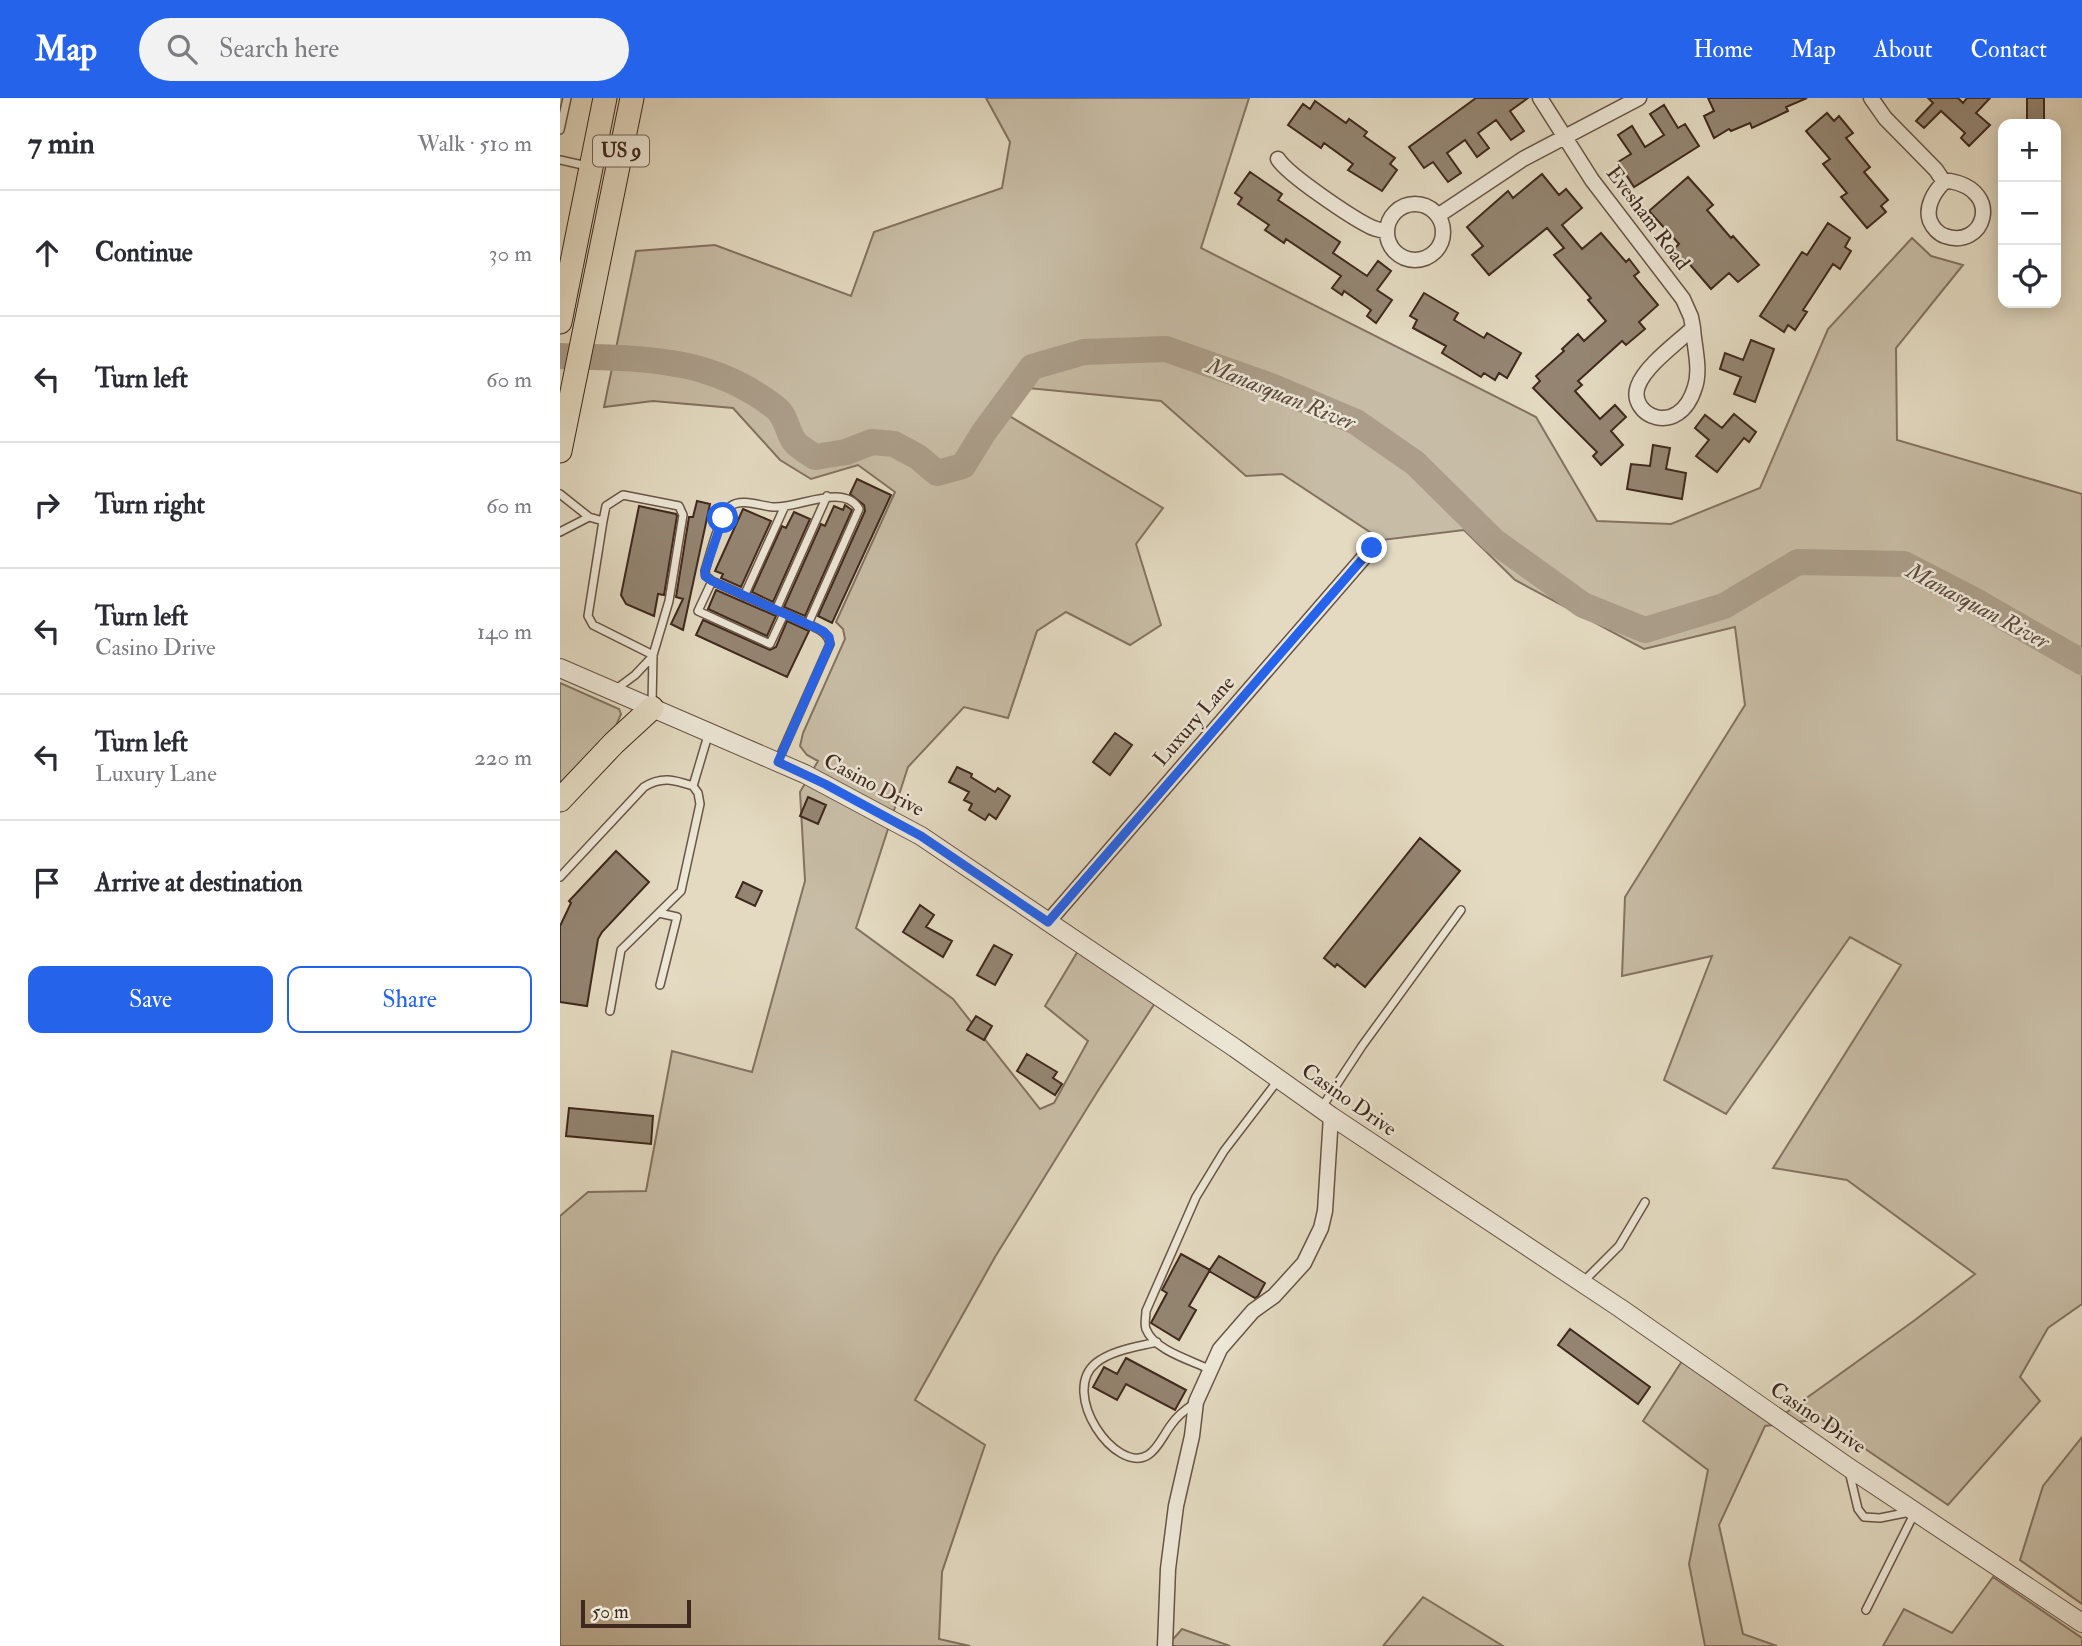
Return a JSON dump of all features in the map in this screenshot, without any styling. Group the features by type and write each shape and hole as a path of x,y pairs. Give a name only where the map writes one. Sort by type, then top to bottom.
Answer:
{"highway":[{"name":"US 9","path":"560,322 605,98"},
{"name":"US 9","path":"560,451 632,98"},
{"path":"560,800 614,743 652,708"}],"street":[{"name":"Evesham Road","path":"1540,98 1592,180 1683,299 1691,317 1693,328 1697,370 1696,385 1689,401 1677,415 1666,419 1655,417 1637,402 1638,384 1645,373 1693,328"},
{"path":"1439,215 1523,159 1639,98"},
{"path":"1871,98 1885,118 1936,170 1944,182"},
{"path":"1278,159 1284,167 1336,204 1371,227 1385,231"},
{"path":"1944,182 1962,183 1973,190 1981,200 1982,219 1975,231 1965,238 1942,235 1929,219 1932,197 1944,182"},
{"path":"1423,204 1439,215 1443,231 1436,250 1421,259 1411,260 1397,254 1392,248 1385,231 1391,217 1403,206 1423,204"},
{"name":"Luxury Lane","path":"1048,922 1372,548"},
{"name":"Casino Drive","path":"560,668 815,779 921,836 2082,1623"},
{"path":"1166,1646 1170,1557 1176,1506 1192,1436 1196,1402 1220,1349 1253,1311 1274,1296 1304,1264 1321,1228 1325,1211 1326,1112"}],"lane":[{"path":"560,130 567,98"},
{"path":"560,160 592,167"},
{"path":"560,494 589,517 603,521"},
{"path":"652,708 653,655 669,601 683,515 678,506 622,495 606,506 588,616 593,625 653,655"},
{"path":"776,610 827,496"},
{"path":"778,762 830,644 829,637 823,631 705,576 729,507 737,502 784,508 827,496 845,498 856,503 859,509 808,624"},
{"path":"744,596 784,508"},
{"path":"560,532 589,517"},
{"path":"712,581 698,611 770,644 784,614"},
{"path":"614,691 635,675 653,655"},
{"path":"693,786 709,732"},
{"path":"560,877 645,787 655,780 668,779 693,786 698,793 700,804 681,891 621,950 610,1011"},
{"path":"1326,1112 1362,1046 1461,910"},
{"path":"659,912 677,917 660,985"},
{"path":"1209,1369 1152,1339 1145,1326 1146,1311 1196,1197 1224,1151 1279,1079"},
{"path":"1582,1283 1619,1246 1645,1202"},
{"path":"1157,1342 1115,1353 1094,1364 1084,1381 1084,1404 1101,1437 1126,1457 1149,1455 1173,1422 1196,1402"},
{"path":"1848,1466 1858,1508 1864,1517 1880,1518 1916,1511"},
{"path":"1866,1610 1916,1511"}],"shaded area":[{"path":"986,98 1249,98 1201,248 1536,417 1597,521 1671,524 1760,488 1828,329 1912,238 1931,256 1963,265 1896,348 1897,440 2082,494 2082,1304 2048,1328 2020,1377 2040,1401 1948,1505 1821,1419 1765,1426 1719,1525 1743,1634 1777,1646 1705,1646 1689,1564 1708,1470 1643,1421 1686,1355 1780,1417 1975,1274 1847,1180 1773,1168 1901,965 1850,937 1726,1114 1664,1080 1712,956 1622,976 1625,897 1745,705 1735,627 1644,649 1515,580 1464,530 1382,540 1282,474 1246,476 1161,401 1028,388 996,408 1163,508 1136,544 1161,625 1130,645 1066,612 1037,631 1008,718 964,707 908,767 856,928 953,999 1040,1109 1054,1103 1088,1041 1045,1006 1078,951 1155,1003 995,1257 915,1400 985,1445 942,1572 939,1639 970,1646 560,1646 560,1216 588,1192 646,1191 672,1051 752,1072 805,881 800,792 818,761 807,755 800,746 803,733 845,639 843,629 836,622 895,492 858,465 811,479 780,460 733,408 653,401 604,407 636,251 715,245 851,296 874,232 1002,188 1010,142"},
{"path":"560,683 619,709 621,714 616,726 560,788"},
{"path":"2082,1437 2082,1604 2020,1560 2043,1486"},
{"path":"1993,1577 2082,1638 2082,1646 1883,1646 1904,1609 1952,1633"},
{"path":"1423,1597 1503,1646 1383,1646"},
{"path":"1182,1629 1230,1646 1167,1646"}],"building":[{"path":"1476,98 1528,98 1510,111 1524,131 1511,140 1496,120 1478,133 1489,148 1477,157 1465,140 1447,153 1461,173 1448,182 1433,162 1424,168 1409,147"},
{"path":"1708,98 1807,98 1786,107 1788,111 1752,128 1750,123 1731,131 1729,129 1714,138 1704,116 1714,111"},
{"path":"1928,98 1958,98 1963,103 1967,98 1990,98 1976,113 1990,125 1969,146 1961,138 1965,133 1941,111 1924,128 1916,121 1933,103"},
{"path":"2027,98 2044,98 2044,119 2027,119"},
{"path":"1315,101 1346,123 1349,119 1367,132 1364,136 1395,158 1390,164 1397,170 1382,191 1348,170 1353,164 1324,143 1321,148 1288,125 1303,104 1310,109"},
{"path":"1664,105 1678,128 1685,124 1699,146 1634,187 1618,162 1631,154 1618,135 1632,126 1645,147 1664,135 1650,114"},
{"path":"1827,113 1834,121 1839,116 1853,133 1846,138 1870,167 1864,172 1888,200 1881,206 1886,212 1867,228 1841,197 1847,193 1823,164 1830,159 1806,131"},
{"path":"1250,172 1282,194 1278,200 1340,242 1333,253 1367,276 1378,261 1391,271 1377,290 1392,300 1376,323 1367,316 1371,310 1344,291 1342,295 1332,288 1341,276 1286,239 1284,243 1265,230 1269,225 1238,204 1242,198 1235,193"},
{"path":"1542,174 1559,195 1566,189 1582,208 1562,225 1582,249 1601,233 1626,262 1629,259 1639,272 1634,276 1658,305 1639,322 1645,329 1626,345 1622,341 1578,381 1582,385 1575,391 1600,419 1615,405 1626,417 1611,431 1623,445 1601,465 1593,456 1597,452 1533,388 1540,381 1536,376 1564,351 1562,349 1578,334 1584,341 1606,321 1588,300 1591,298 1554,255 1564,248 1547,228 1489,275 1472,255 1483,246 1467,227 1508,191 1513,198"},
{"path":"1688,177 1713,205 1707,210 1759,265 1738,282 1729,273 1711,289 1686,260 1684,262 1673,250 1679,244 1649,211"},
{"path":"1828,223 1850,238 1845,247 1851,251 1840,269 1833,264 1803,310 1807,312 1795,330 1788,325 1784,332 1760,316 1802,252 1807,255"},
{"path":"1424,293 1458,313 1454,320 1484,338 1487,333 1521,353 1507,378 1499,373 1495,380 1484,373 1481,377 1442,353 1446,346 1413,328 1417,320 1410,316"},
{"path":"1751,340 1774,349 1755,402 1734,394 1741,377 1720,369 1725,353 1743,360"},
{"path":"1734,414 1756,432 1749,442 1744,438 1717,472 1696,456 1709,440 1695,428 1705,415 1722,428"},
{"path":"1653,445 1670,448 1666,469 1686,473 1682,499 1627,489 1631,464 1650,466"},
{"path":"857,479 891,495 832,623 818,616 865,511 864,505 850,494"},
{"path":"697,501 710,504 683,630 671,624 683,599 676,597 689,517 693,517"},
{"path":"845,505 852,510 805,616 784,607 821,524 825,526 834,506 843,510"},
{"path":"639,506 677,516 664,595 658,594 654,616 626,604 621,595"},
{"path":"743,509 771,521 741,587 721,578 723,574 715,571"},
{"path":"794,512 810,519 773,602 752,592 782,526 786,528"},
{"path":"716,590 776,616 767,636 708,609"},
{"path":"703,620 770,650 776,647 787,621 809,631 787,677 696,635"},
{"path":"1115,733 1132,745 1110,775 1093,762"},
{"path":"957,767 972,774 971,777 995,792 998,788 1010,796 996,819 989,814 985,820 969,810 972,804 964,800 969,792 949,782"},
{"path":"808,797 826,805 818,824 800,816"},
{"path":"1420,838 1460,871 1365,987 1337,964 1335,967 1324,958"},
{"path":"616,851 649,882 598,939 587,1006 560,1002 560,926 571,903 569,901"},
{"path":"743,882 762,891 755,906 736,897"},
{"path":"920,905 934,915 926,927 952,941 943,957 903,932"},
{"path":"994,945 1012,955 995,985 977,975"},
{"path":"976,1016 992,1026 984,1040 967,1030"},
{"path":"1027,1054 1057,1072 1053,1078 1062,1084 1055,1095 1017,1071"},
{"path":"569,1108 653,1116 651,1144 566,1136"},
{"path":"1181,1254 1210,1270 1189,1306 1196,1310 1179,1340 1151,1323 1167,1293 1162,1290"},
{"path":"1219,1256 1265,1283 1258,1296 1255,1298 1209,1271"},
{"path":"1570,1329 1650,1387 1638,1404 1558,1345"},
{"path":"1126,1358 1186,1390 1175,1410 1126,1384 1117,1400 1093,1387 1104,1367 1117,1374"}],"waterway":[{"name":"Manasquan River","path":"560,356 646,360 699,369 751,391 776,408 794,441 815,457 846,452 872,442 894,444 918,457 937,473 963,466 984,432 1032,367 1084,352 1166,349 1271,386 1356,422 1415,463 1494,541 1583,605 1645,630 1724,606 1798,562 1904,564 1972,599 2082,662"}],"route":[{"path":"723,518 705,576 823,631 829,637 830,644 778,762 921,836 1048,922 1372,548"}]}
